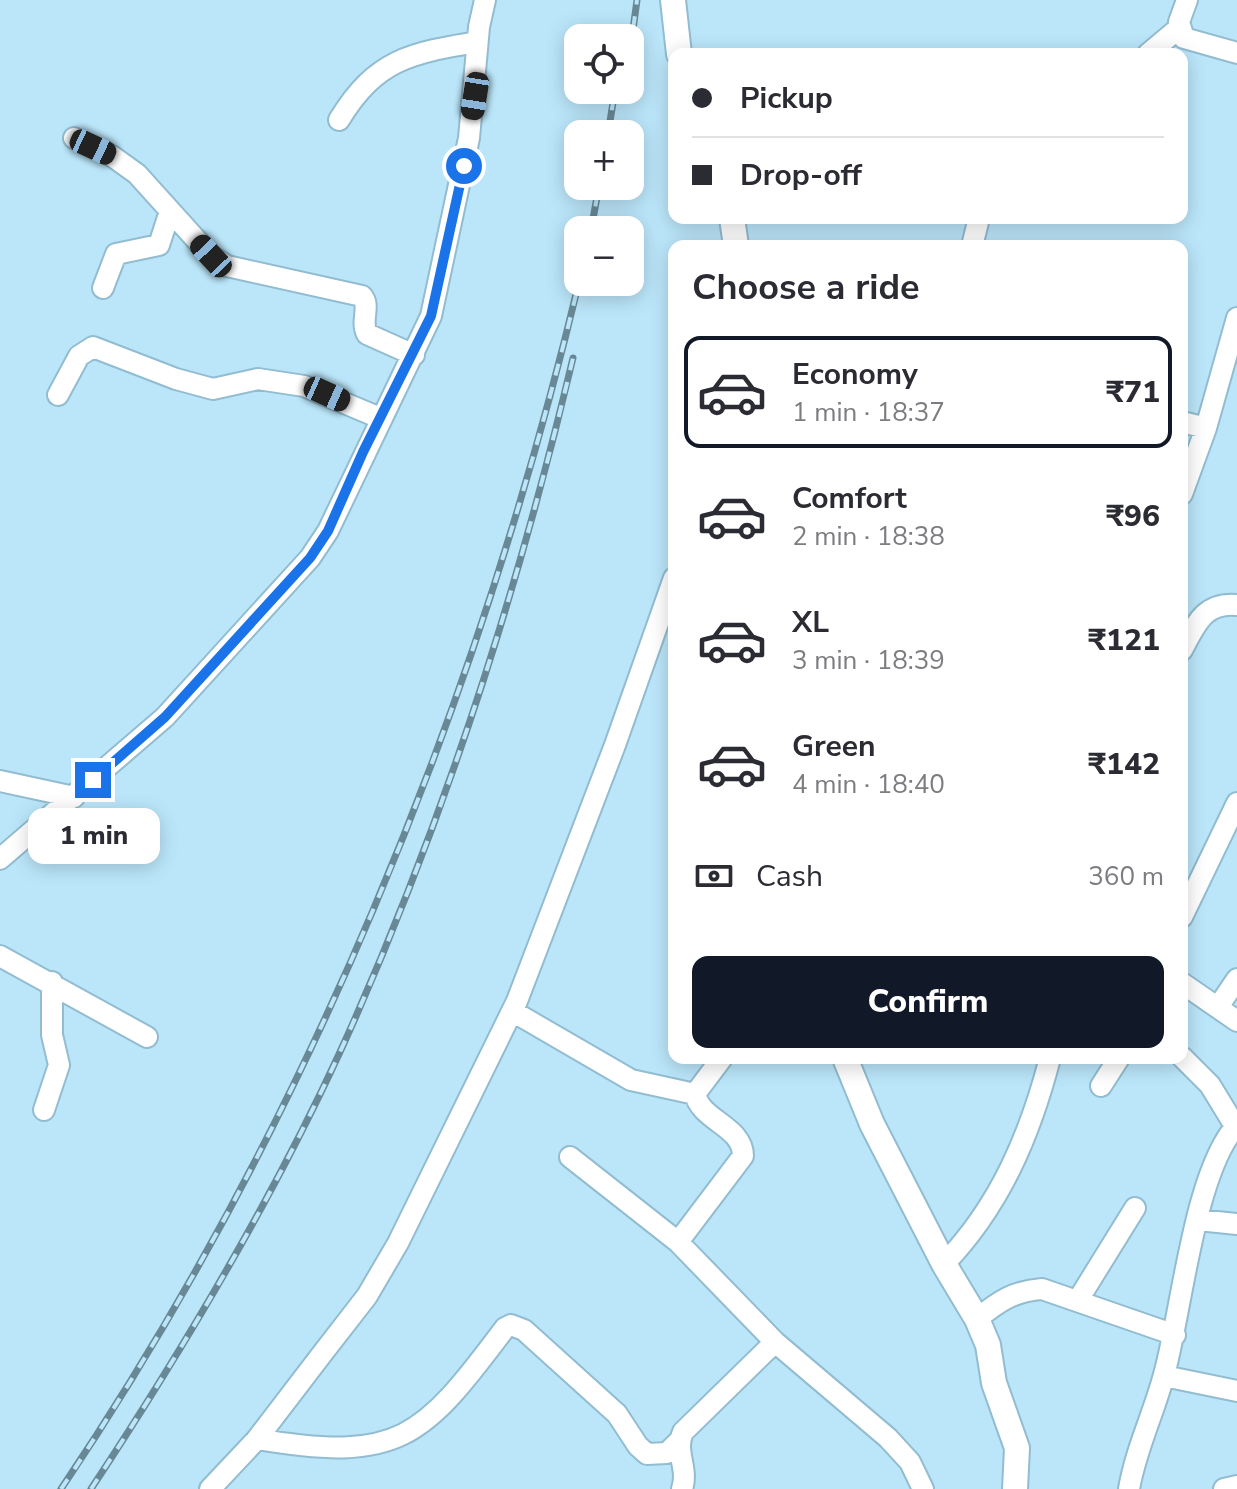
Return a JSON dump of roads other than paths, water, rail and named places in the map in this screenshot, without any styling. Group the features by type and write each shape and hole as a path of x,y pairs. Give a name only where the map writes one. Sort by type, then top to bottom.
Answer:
{"main road":[{"path":"673,0 678,48"},
{"path":"847,1064 872,1124 988,1345 994,1383 1017,1448 1015,1489"}],"street":[{"path":"0,859 165,717 310,558 328,531 431,316 453,222 475,96 477,42 485,0"},
{"path":"1155,48 1179,28 1187,0"},
{"path":"1179,28 1189,42 1237,53"},
{"path":"339,120 358,90 377,72 427,51 477,42"},
{"path":"74,138 112,156 137,174 211,256 227,266 362,296 366,304 363,319 367,334 414,355"},
{"path":"103,288 116,254 159,245 170,211"},
{"path":"1188,478 1206,428 1237,318"},
{"path":"58,395 79,356 93,347 213,389 258,379 304,386 380,418"},
{"path":"1188,424 1206,428"},
{"path":"210,1489 257,1439 367,1296 390,1257 512,1011 615,745 668,595"},
{"path":"1188,640 1205,612 1219,604 1237,605"},
{"path":"0,781 74,797"},
{"path":"1188,905 1237,803"},
{"path":"0,956 147,1037"},
{"path":"1218,1007 1237,979"},
{"path":"44,1110 59,1065 52,1035 52,982"},
{"path":"1188,987 1237,1021"},
{"path":"512,1011 631,1080 695,1094"},
{"path":"1129,1489 1175,1335 1212,1164 1236,1125 1210,1085 1188,1063"},
{"path":"695,1094 718,1064"},
{"path":"944,1264 993,1204 1038,1104 1048,1064"},
{"path":"1101,1086 1115,1064"},
{"path":"678,1242 743,1156 739,1140 700,1106 695,1094"},
{"path":"570,1157 678,1242 775,1342 888,1438 910,1462 923,1489"},
{"path":"1078,1300 1135,1208"},
{"path":"1198,1220 1237,1224"},
{"path":"977,1319 1002,1299 1020,1290 1042,1289 1175,1335"},
{"path":"257,1439 340,1450 377,1446 409,1431 437,1411 460,1389 505,1328 511,1325 524,1330 593,1390 647,1454 667,1453 683,1432 775,1342"},
{"path":"1164,1376 1237,1391"},
{"path":"679,1441 686,1474 682,1489"},
{"path":"1226,1489 1237,1486"}],"railway":[{"path":"634,24 637,0"},
{"path":"610,120 613,104"},
{"path":"594,216 596,200"},
{"path":"61,1489 149,1350 231,1207 306,1059 374,909 435,755 489,599 538,441 575,296"},
{"path":"91,1489 192,1330 255,1220 313,1108 377,968 473,711 527,535 573,358"}]}
